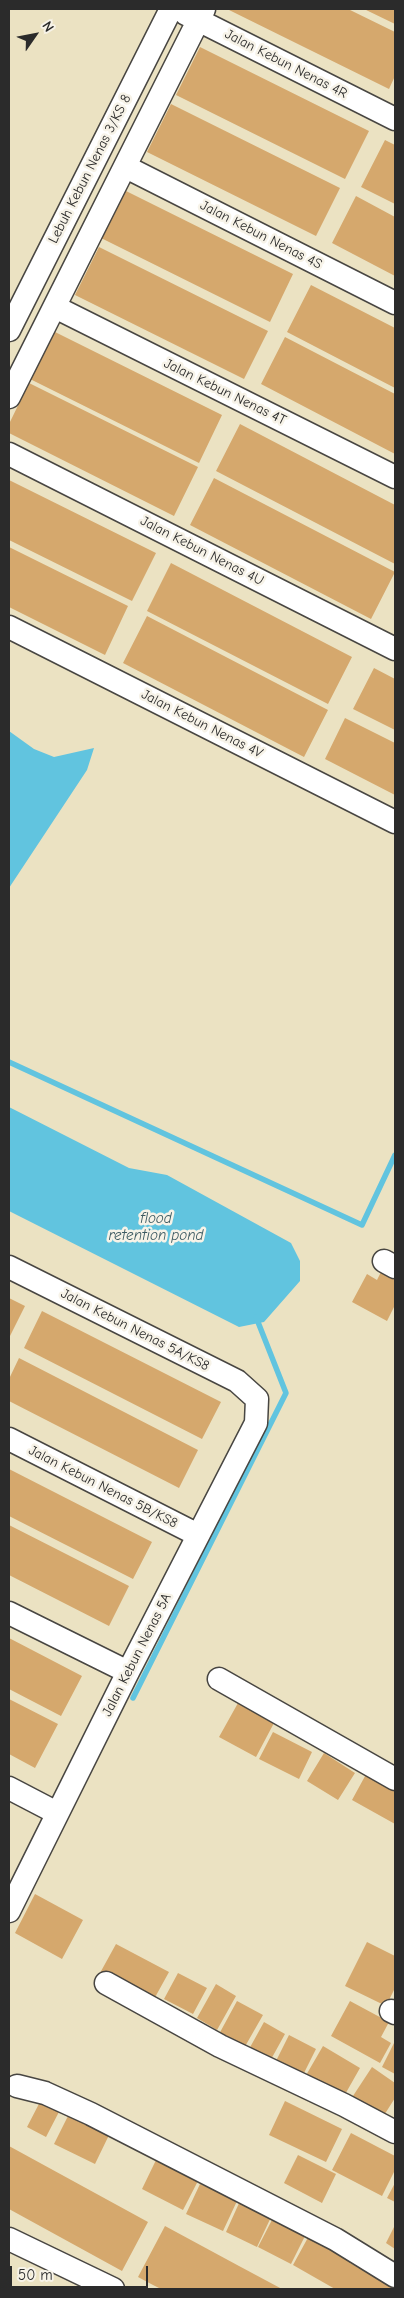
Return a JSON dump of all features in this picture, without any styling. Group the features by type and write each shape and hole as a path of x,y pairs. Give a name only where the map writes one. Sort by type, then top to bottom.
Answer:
{"street":[{"name":"Lebuh Kebun Nenas 3/KS 8","path":"9,330 171,9"},
{"name":"Jalan Kebun Nenas 4R","path":"176,9 201,14 395,119"},
{"path":"9,397 126,167 201,14"},
{"name":"Jalan Kebun Nenas 4S","path":"126,167 395,303"},
{"name":"Jalan Kebun Nenas 4T","path":"55,307 395,477"},
{"name":"Jalan Kebun Nenas 4U","path":"9,454 395,649"},
{"name":"Jalan Kebun Nenas 4V","path":"9,627 395,822"},
{"name":"Jalan Kebun Nenas 5A/KS8","path":"9,1267 237,1381 257,1399"},
{"name":"Jalan Kebun Nenas 5A","path":"9,1911 128,1672 256,1423 257,1399"},
{"name":"Jalan Kebun Nenas 5B/KS8","path":"9,1439 198,1535"},
{"path":"9,1613 128,1672"},
{"path":"219,1679 395,1779"},
{"path":"9,1788 58,1813"},
{"path":"106,1983 220,2046 344,2105 395,2132"},
{"path":"17,2086 45,2093 99,2118 335,2239 395,2276"},
{"path":"9,2239 113,2289"}],"water":[{"path":"9,731 34,749 54,757 94,748 87,770 9,888"},
{"name":"flood retention pond","path":"9,1107 129,1168 167,1175 291,1243 300,1261 300,1281 264,1322 239,1327 9,1211"}],"building":[{"path":"227,9 348,9 395,32 395,76 389,89"},
{"path":"364,9 395,9 395,24"},
{"path":"200,47 369,131 345,179 176,95"},
{"path":"171,104 340,188 316,236 147,152"},
{"path":"385,140 395,145 395,204 361,187"},
{"path":"124,190 293,274 270,322 101,238"},
{"path":"356,196 395,217 395,276 332,243"},
{"path":"99,247 268,331 244,379 75,295"},
{"path":"311,285 395,328 395,388 287,332"},
{"path":"53,331 222,415 199,463 30,379"},
{"path":"285,337 395,394 395,454 261,384"},
{"path":"29,383 198,467 174,516 9,433 9,424"},
{"path":"240,424 395,505 395,564 216,471"},
{"path":"214,478 395,572 371,619 190,525"},
{"path":"9,480 156,553 132,601 9,540"},
{"path":"9,547 128,606 105,655 9,607"},
{"path":"171,563 352,657 328,704 147,611"},
{"path":"147,616 328,710 304,757 123,663"},
{"path":"374,668 395,679 395,730 353,709"},
{"path":"345,718 395,743 395,795 325,759"},
{"path":"381,1272 395,1280 395,1305 387,1321 352,1302 367,1274 377,1280"},
{"path":"9,1298 25,1306 9,1338"},
{"path":"42,1311 221,1402 202,1439 24,1348"},
{"path":"19,1358 198,1450 179,1488 9,1401 9,1379"},
{"path":"9,1469 152,1542 133,1579 9,1516"},
{"path":"9,1525 129,1586 109,1626 9,1575"},
{"path":"9,1638 82,1676 61,1716 9,1689"},
{"path":"9,1699 58,1724 35,1768 9,1754"},
{"path":"238,1703 274,1723 256,1757 219,1737"},
{"path":"273,1732 312,1752 299,1779 259,1759"},
{"path":"324,1753 355,1773 338,1800 307,1781"},
{"path":"370,1767 395,1781 395,1824 352,1800"},
{"path":"35,1894 83,1920 62,1959 15,1933"},
{"path":"367,1942 395,1956 395,1988 386,2006 345,1986"},
{"path":"116,1944 169,1972 153,2001 100,1973"},
{"path":"178,1973 207,1988 193,2014 164,1999"},
{"path":"216,1984 236,1996 217,2030 197,2018"},
{"path":"237,2001 263,2015 243,2050 218,2036"},
{"path":"350,2001 389,2022 381,2037 391,2043 380,2063 331,2036"},
{"path":"264,2022 285,2034 269,2063 248,2051"},
{"path":"289,2035 316,2049 302,2077 275,2063"},
{"path":"395,2041 395,2074 382,2067"},
{"path":"323,2046 360,2068 343,2098 305,2077"},
{"path":"372,2067 395,2083 395,2098 381,2120 351,2099"},
{"path":"42,2098 61,2108 46,2137 27,2127"},
{"path":"285,2101 342,2129 326,2162 269,2135"},
{"path":"70,2112 110,2133 95,2164 54,2144"},
{"path":"351,2133 395,2156 395,2170 382,2196 332,2170"},
{"path":"9,2146 148,2222 122,2271 9,2209"},
{"path":"298,2155 336,2174 322,2203 284,2183"},
{"path":"157,2158 199,2179 183,2210 142,2189"},
{"path":"395,2183 395,2202 387,2198"},
{"path":"200,2184 237,2201 223,2231 186,2214"},
{"path":"240,2201 272,2215 257,2247 226,2232"},
{"path":"274,2216 306,2234 291,2264 258,2247"},
{"path":"395,2225 395,2249 386,2243"},
{"path":"165,2226 282,2289 161,2289 138,2277"},
{"path":"311,2232 353,2256 350,2263 395,2289 335,2289 293,2265"}],"waterway":[{"path":"9,1062 362,1225 395,1155"},
{"path":"133,1698 286,1393 256,1317"}]}
